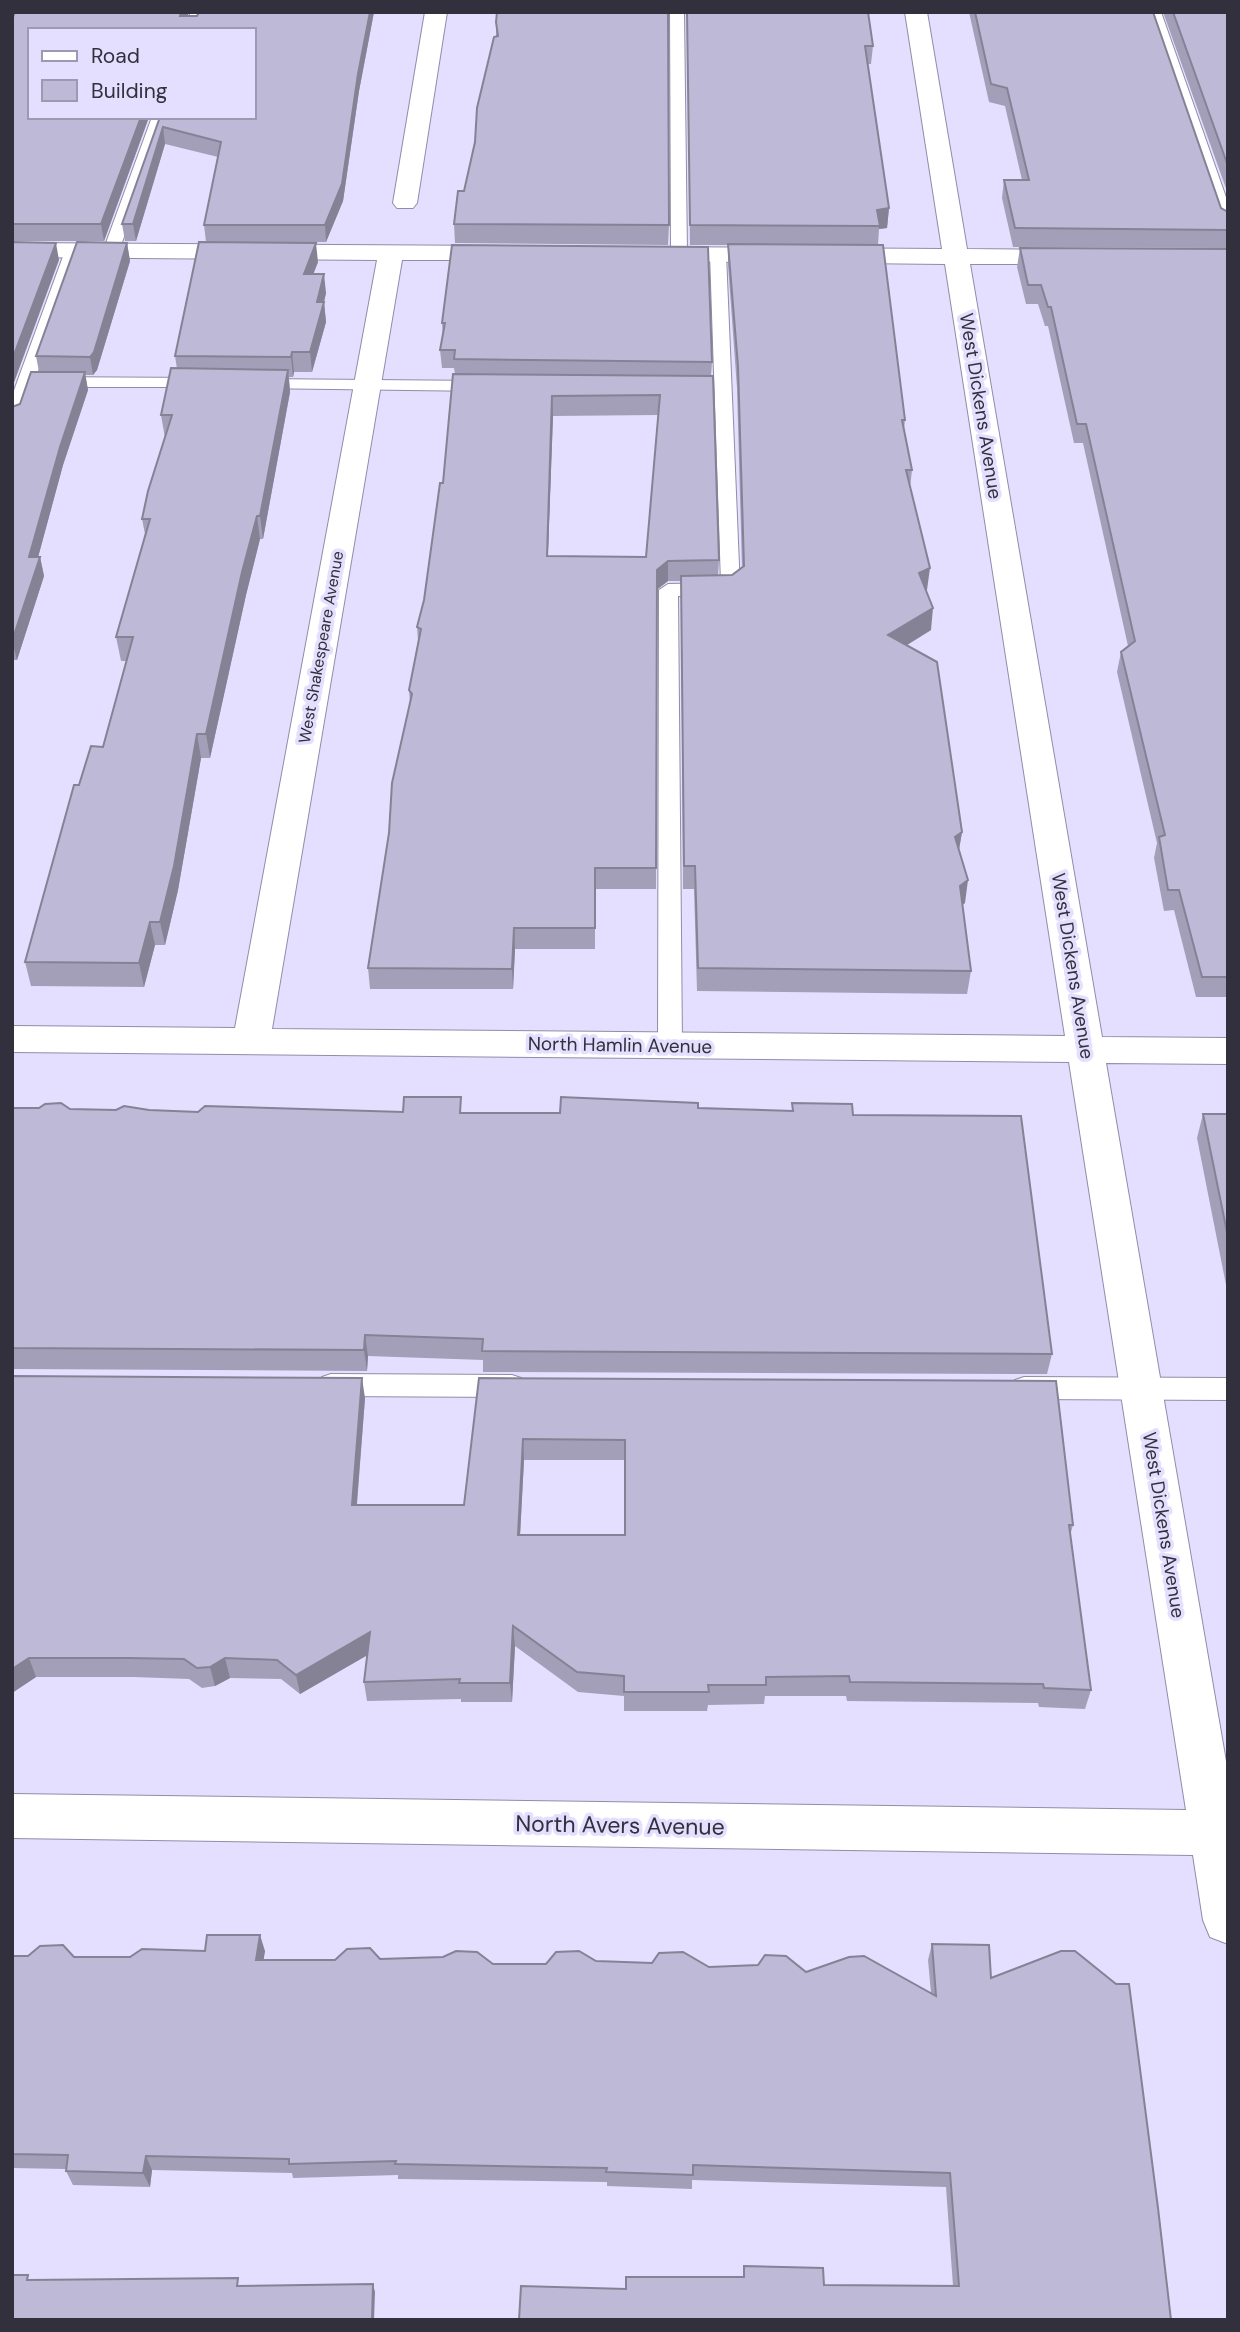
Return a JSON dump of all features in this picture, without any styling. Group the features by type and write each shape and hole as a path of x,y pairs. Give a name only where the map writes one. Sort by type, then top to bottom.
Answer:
{"street":[{"path":"405,203 436,12"},
{"name":"West Dickens Avenue","path":"916,12 1141,1388 1221,1833 1228,1920"},
{"path":"12,250 525,253"},
{"name":"West Shakespeare Avenue","path":"251,1042 391,252"},
{"path":"637,254 1094,257"},
{"name":"North Hamlin Avenue","path":"12,1039 1228,1051"},
{"name":"North Avers Avenue","path":"12,1816 1221,1833"}],"lane":[{"path":"677,12 679,254"},
{"path":"1154,12 1228,226"},
{"path":"111,251 158,119"},
{"path":"12,421 73,251"},
{"path":"670,1045 668,590 731,589 719,388 718,254"},
{"path":"27,382 219,384"},
{"path":"246,384 505,386"},
{"path":"303,1385 539,1386"},
{"path":"997,1388 1228,1389"}],"building":[{"path":"15,12 181,12 180,16 197,16 199,12 370,12 342,184 325,225 204,225 221,142 163,127 133,224 122,224 159,119 256,119 256,28 28,28 28,119 140,119 101,224 12,224 12,19"},
{"path":"497,12 668,12 669,225 454,224 458,191 464,191 475,142 477,108 494,37 498,36"},
{"path":"687,12 868,12 873,46 865,46 889,208 877,210 880,226 690,225"},
{"path":"975,12 1153,12 1221,208 1228,212 1228,230 1015,228 1004,180 1029,180 1007,88 991,84"},
{"path":"1173,12 1228,12 1228,166"},
{"path":"12,242 56,243 12,360"},
{"path":"77,242 127,243 94,352 90,357 36,356"},
{"path":"199,242 316,243 304,274 324,274 317,302 324,302 310,352 292,352 291,357 175,356"},
{"path":"728,244 883,245 905,420 902,420 912,470 906,470 930,568 919,573 933,608 888,635 937,662 962,832 955,837 968,880 960,886 971,971 698,968 695,866 684,866 681,576 732,575 744,566 738,366"},
{"path":"452,245 708,247 712,362 454,359 455,350 440,350"},
{"path":"1020,248 1228,249 1228,977 1202,977 1179,890 1168,890 1159,837 1165,835 1121,652 1135,641 1086,424 1077,424 1051,307 1048,307 1041,285 1028,285"},
{"path":"171,368 288,370 260,516 257,516 242,572 206,734 197,734 174,866 160,922 150,922 139,963 25,962 74,785 79,785 91,746 103,747 133,637 116,637 150,519 142,519 148,491 172,415 161,415"},
{"path":"31,372 85,372 60,447 29,557 40,557 12,641 12,407 20,404"},
{"path":"453,374 713,376 719,560 668,561 657,570 656,868 595,868 595,928 514,928 512,969 368,968 389,833 392,783 412,694 409,690 421,629 417,627 424,600 440,483 443,483","holes":["660,395 646,557 547,556 552,396"]},
{"path":"404,1097 461,1097 460,1113 560,1113 561,1097 698,1103 698,1108 793,1111 792,1103 852,1104 853,1115 1021,1116 1052,1354 482,1351 483,1339 365,1335 364,1350 12,1348 12,1108 39,1108 45,1104 61,1103 70,1109 116,1110 124,1106 198,1112 205,1106 403,1112"},
{"path":"1203,1114 1228,1114 1228,1237"},
{"path":"12,1376 362,1378 352,1505 464,1505 479,1378 1056,1381 1073,1525 1069,1525 1091,1690 1044,1688 1043,1684 850,1682 849,1676 766,1677 766,1685 708,1685 709,1692 624,1692 624,1676 577,1672 513,1626 510,1683 459,1683 460,1679 364,1682 370,1632 296,1675 277,1660 225,1658 210,1667 197,1668 184,1659 29,1658 12,1669","holes":["523,1439 625,1440 625,1535 518,1535"]},
{"path":"207,1935 260,1935 256,1960 335,1960 347,1949 370,1948 380,1959 443,1957 456,1951 477,1952 493,1964 546,1964 556,1952 579,1951 596,1961 652,1963 659,1953 683,1952 709,1967 758,1965 765,1955 786,1956 806,1972 849,1957 864,1956 936,1996 932,1944 989,1945 991,1978 1061,1951 1075,1951 1116,1984 1129,1984 1171,2320 519,2320 521,2286 626,2289 626,2277 744,2277 744,2266 823,2268 824,2285 959,2286 950,2173 693,2165 693,2175 606,2172 607,2168 395,2164 396,2161 289,2164 289,2159 146,2156 143,2173 66,2171 68,2155 12,2154 12,1956 28,1956 40,1946 63,1945 74,1957 130,1957 142,1949 205,1951"},
{"path":"12,2275 28,2275 27,2280 238,2278 237,2286 373,2284 372,2320 12,2320"}]}
